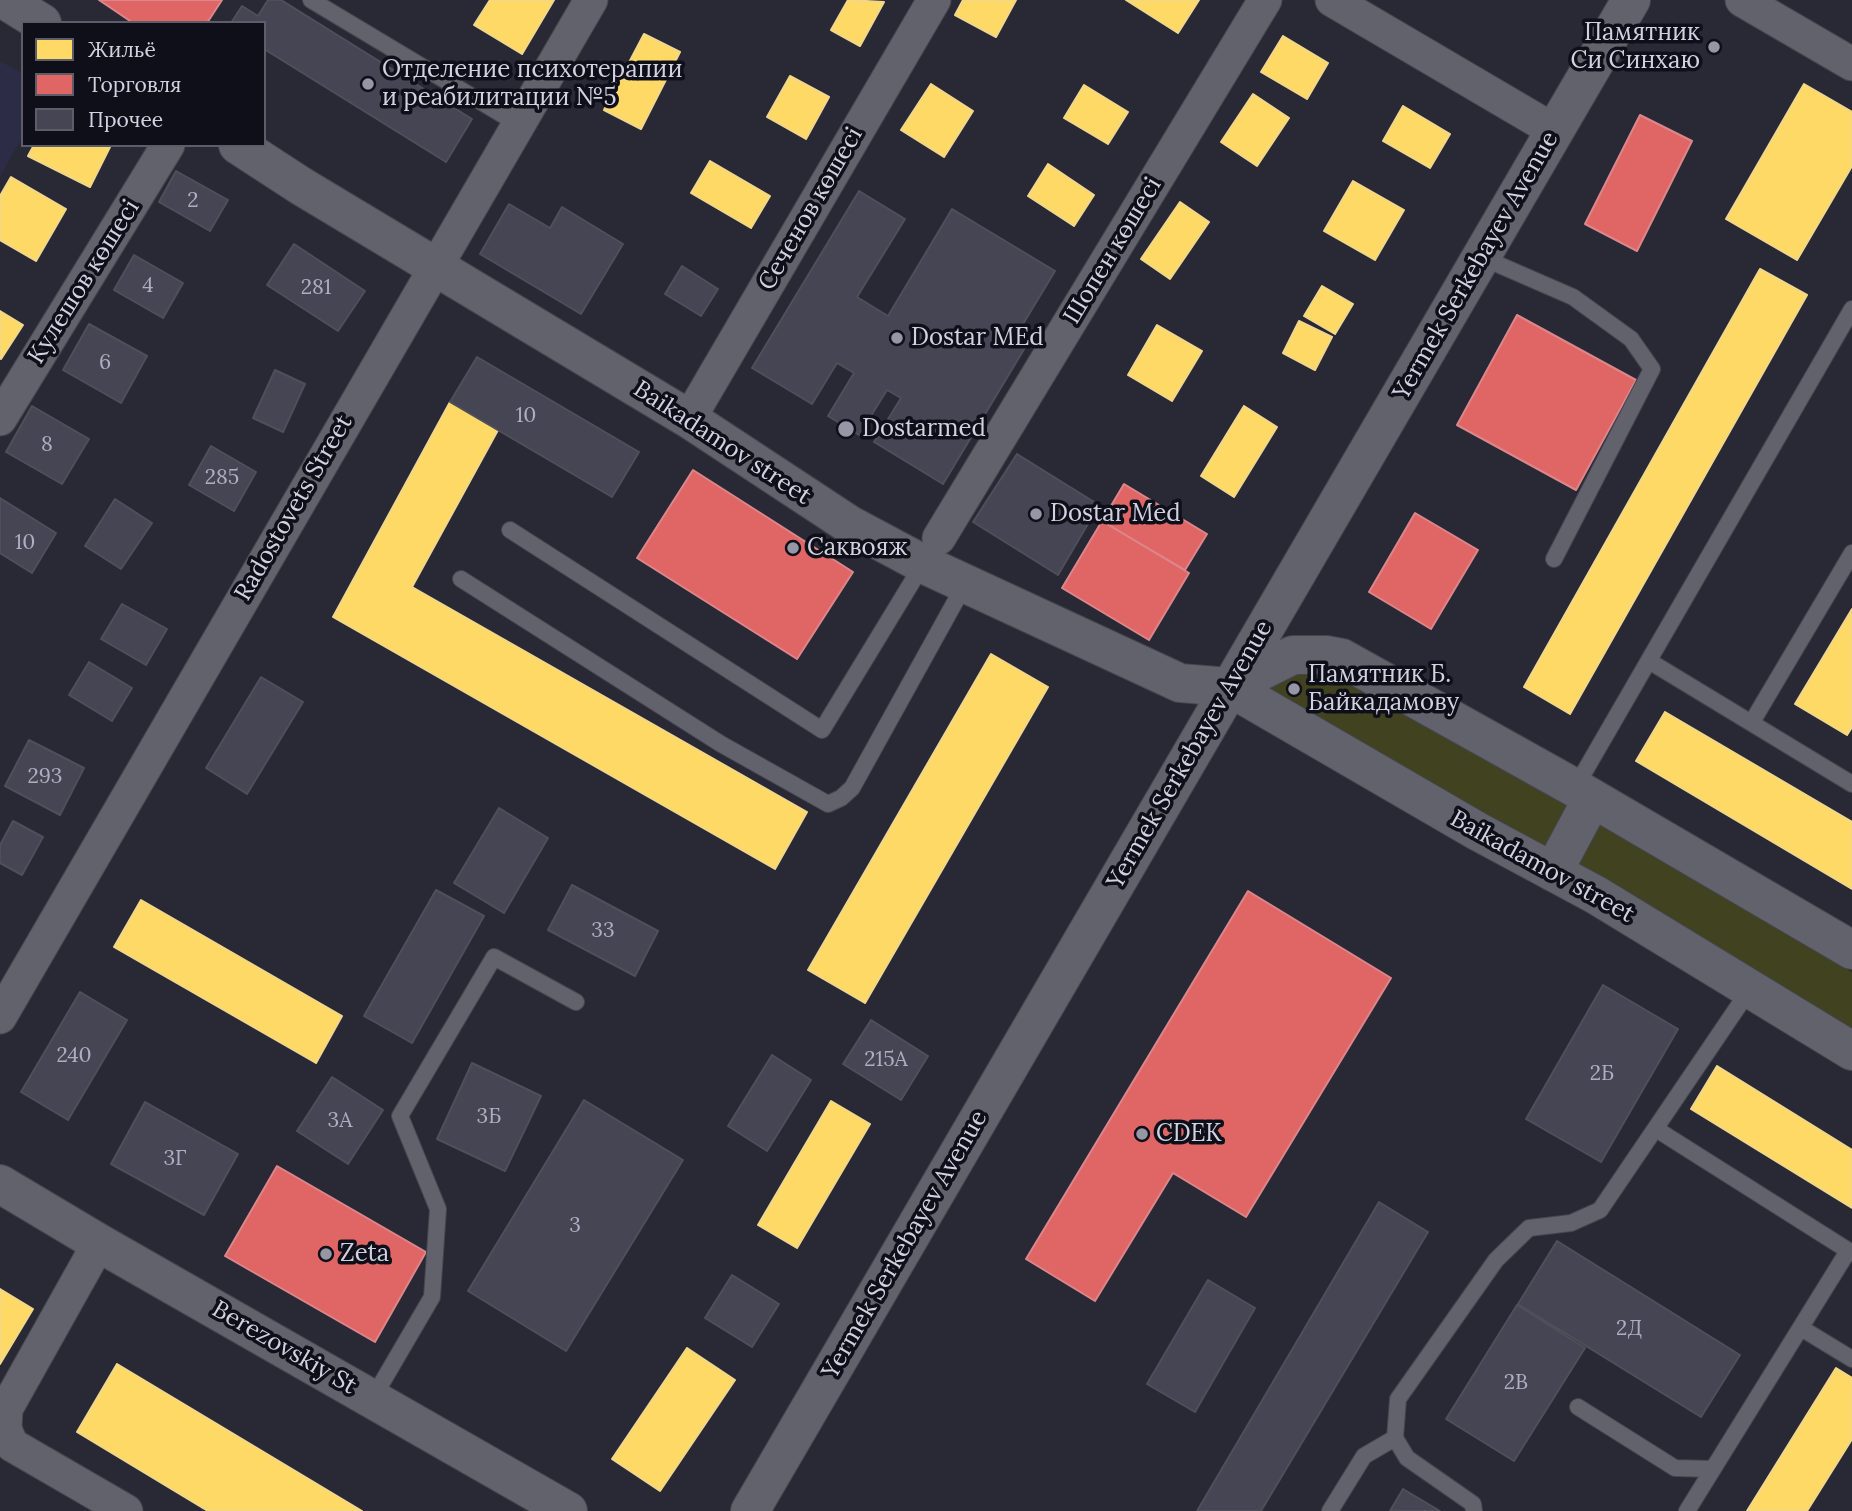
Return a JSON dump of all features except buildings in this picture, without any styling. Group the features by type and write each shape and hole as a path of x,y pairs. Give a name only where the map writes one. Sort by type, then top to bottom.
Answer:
{"street":[{"path":"5,0 39,21"},
{"name":"Radostovets Street","path":"0,1017 591,0"},
{"name":"Сеченов көшесі","path":"689,419 934,0"},
{"name":"Шопен көшесі","path":"931,551 1265,0"},
{"path":"1332,0 1555,131"},
{"name":"Yermek Serkebayev Avenue","path":"750,1511 1631,0"},
{"path":"1742,0 1852,64"},
{"name":"Кулешов көшесі","path":"0,419 167,147"},
{"name":"Baikadamov street","path":"242,147 301,186 689,419 850,525 931,551 965,584 1180,683 1230,688 1477,831 1596,895 1852,1051"},
{"path":"1230,688 1293,655 1326,655 1342,659 1583,793 1852,950"},
{"path":"1553,872 1583,793"},
{"name":"Berezovskiy St","path":"0,1184 568,1511"},
{"path":"99,1243 6,1409 5,1429 12,1445 126,1511"}],"lane":[{"path":"311,0 518,124"},
{"path":"1481,257 1573,297 1631,339 1652,369 1554,559"},
{"path":"1583,793 1649,661 1852,309"},
{"path":"510,530 822,730 931,551"},
{"path":"1752,722 1852,553"},
{"path":"461,579 721,744 828,804 841,798 852,788 965,584"},
{"path":"1649,661 1852,784"},
{"path":"373,1398 432,1297 438,1209 400,1116 494,957 576,1002"},
{"path":"1474,1511 1473,1504 1407,1458 1395,1438 1398,1399 1496,1260 1529,1228 1571,1223 1600,1210 1750,989"},
{"path":"1656,1129 1850,1252 1687,1511"},
{"path":"1801,1328 1852,1359"},
{"path":"1578,1406 1675,1468 1713,1469"},
{"path":"1330,1511 1364,1456 1395,1438"}],"shaded area":[{"path":"0,61 21,73 21,139 0,177"}],"green space":[{"path":"1318,660 1852,972 1852,1041 1246,687"}],"place":[{"name":"Памятник Си Синхаю","path":"1714,47"},
{"name":"Отделение психотерапии и реабилитации №5","path":"368,84"},
{"name":"Dostar MEd","path":"897,338"},
{"name":"Dostarmed","path":"846,429"},
{"name":"Dostar Med","path":"1036,514"},
{"name":"Саквояж","path":"793,548"},
{"name":"Памятник Б. Байкадамову","path":"1294,689"},
{"name":"CDEK","path":"1142,1134"},
{"name":"Zeta","path":"326,1254"}]}
